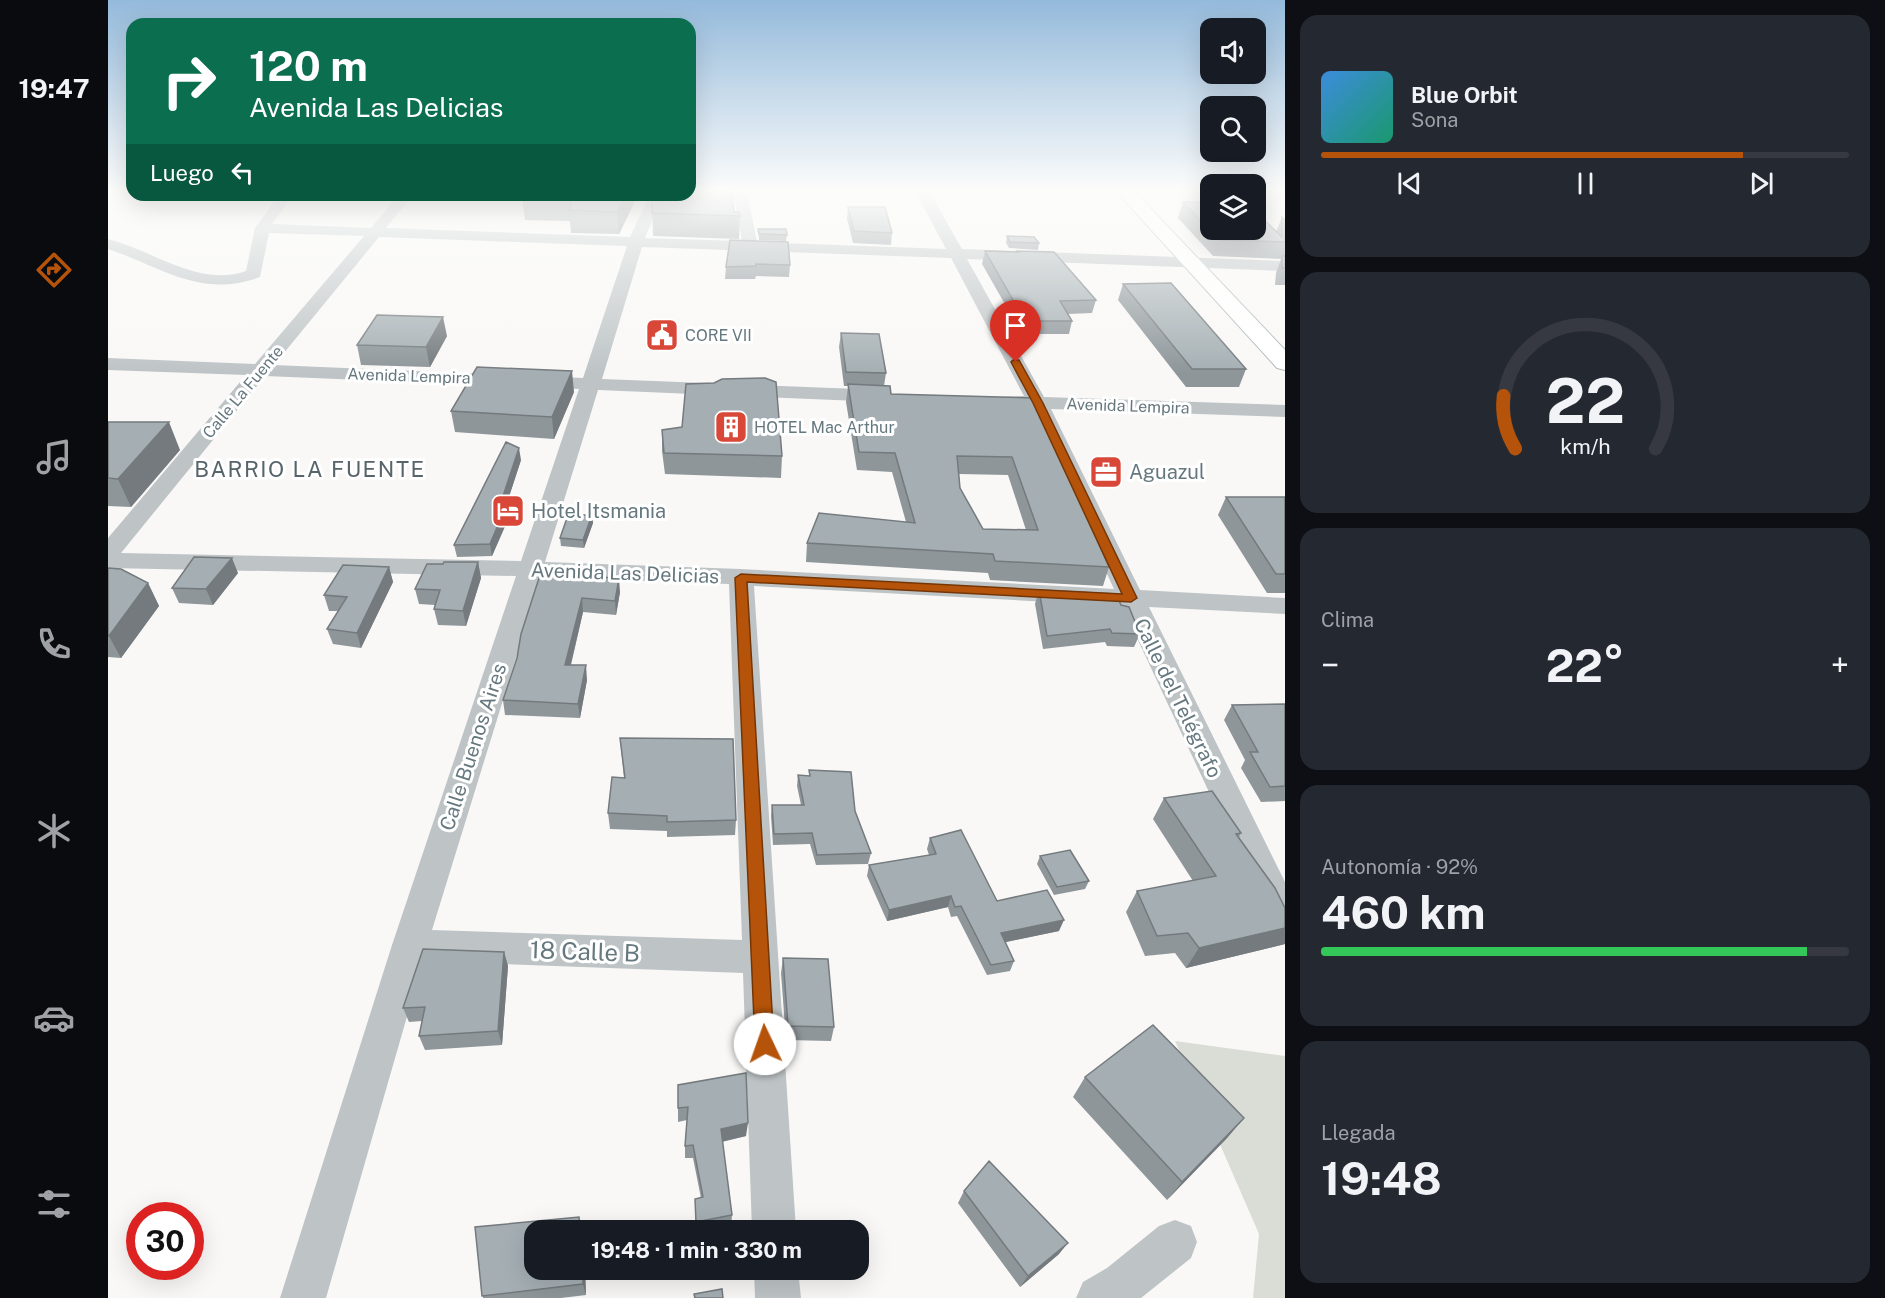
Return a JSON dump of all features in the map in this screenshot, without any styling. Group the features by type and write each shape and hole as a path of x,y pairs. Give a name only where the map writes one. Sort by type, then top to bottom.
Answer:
{"main road":[{"path":"1181,252 1285,363"}],"street":[{"path":"128,252 200,278 227,282 241,281 254,274 258,252"},
{"name":"Calle La Fuente","path":"108,553 361,252"},
{"name":"Calle Buenos Aires","path":"303,1298 410,945 633,252"},
{"path":"900,252 1285,266"},
{"name":"Calle del Telégrafo","path":"956,254 1038,403 1285,918"},
{"name":"Avenida Lempira","path":"108,364 897,396"},
{"name":"Avenida Lempira","path":"979,400 1285,411"},
{"name":"Avenida Las Delicias","path":"108,560 530,569 1285,606"},
{"path":"741,578 773,1220"},
{"name":"18 Calle B","path":"410,945 760,957"},
{"path":"1100,1298 1123,1284 1175,1242"},
{"path":"777,1280 778,1298"}],"shaded area":[{"path":"1175,1041 1285,1056 1285,1298 1253,1298 1259,1234"}],"building":[{"path":"728,252 789,252 790,265 756,264 756,266 726,267"},
{"path":"985,252 1054,252 1096,300 1060,301 1072,321 1025,321"},
{"path":"1282,256 1285,256 1285,268 1282,268"},
{"path":"1171,283 1246,369 1192,369 1123,284"},
{"path":"377,315 443,317 426,347 357,345"},
{"path":"841,333 879,334 886,373 846,372"},
{"path":"477,367 572,371 552,417 451,411"},
{"name":"HOTEL Mac Arthur","path":"765,378 776,382 782,456 664,453 662,430 682,427 686,384 714,383 722,379"},
{"path":"848,384 890,386 891,394 1035,398 1109,567 995,561 993,554 807,543 819,513 915,523 895,453 859,452","holes":["957,456 1012,457 1038,530 983,529 960,488"]},
{"path":"108,422 169,422 118,479 108,478"},
{"path":"506,442 519,448 498,511 504,511 490,544 454,545"},
{"path":"1226,497 1285,497 1285,574 1276,574"},
{"path":"568,515 592,515 583,540 560,538"},
{"path":"194,557 232,558 206,589 172,588"},
{"path":"444,562 478,562 463,611 434,609 440,590 415,589 427,564 443,564"},
{"path":"343,565 389,567 357,633 327,629 347,597 324,595"},
{"path":"108,568 121,569 148,583 109,636 108,635"},
{"path":"540,575 619,578 615,601 582,598 565,665 586,665 578,704 503,700"},
{"path":"1039,590 1116,594 1121,605 1129,607 1140,634 1112,633 1110,629 1047,636"},
{"path":"1285,704 1285,786 1270,787 1250,752 1258,752 1232,705"},
{"path":"620,738 733,739 736,820 667,822 667,816 608,813 612,777 625,778"},
{"path":"809,770 851,772 855,811 871,853 817,855 812,833 774,834 772,805 804,805 798,775 810,776"},
{"path":"1212,791 1241,833 1236,834 1275,888 1285,908 1285,928 1199,948 1188,933 1157,936 1137,891 1216,876 1164,798"},
{"path":"961,830 997,901 1047,890 1064,920 1001,933 1014,961 991,965 961,906 955,907 951,896 889,910 869,865 936,854 930,838"},
{"path":"1070,850 1089,881 1057,887 1040,856"},
{"path":"423,949 504,952 498,1031 419,1036 425,1007 403,1008"},
{"path":"783,958 828,959 834,1027 788,1026"},
{"path":"1153,1025 1244,1118 1182,1182 1085,1077"},
{"path":"746,1073 748,1123 721,1129 732,1215 696,1220 695,1199 703,1197 693,1145 685,1146 688,1107 678,1108 678,1085"},
{"path":"989,1161 1068,1243 1028,1276 964,1191"},
{"path":"579,1217 579,1220 548,1220"},
{"path":"524,1222 524,1280 583,1280 583,1284 482,1296 475,1227"},
{"path":"722,1289 723,1298 695,1298 694,1294"}],"place":[{"name":"CORE VII","path":"662,335"},
{"name":"HOTEL Mac Arthur","path":"731,427"},
{"name":"Aguazul","path":"1106,472"},
{"name":"Hotel Itsmania","path":"508,511"}],"district":[{"name":"BARRIO LA FUENTE","path":"310,469"}],"route":[{"path":"765,1044 741,578 1131,598 1038,403 1016,362"}]}
